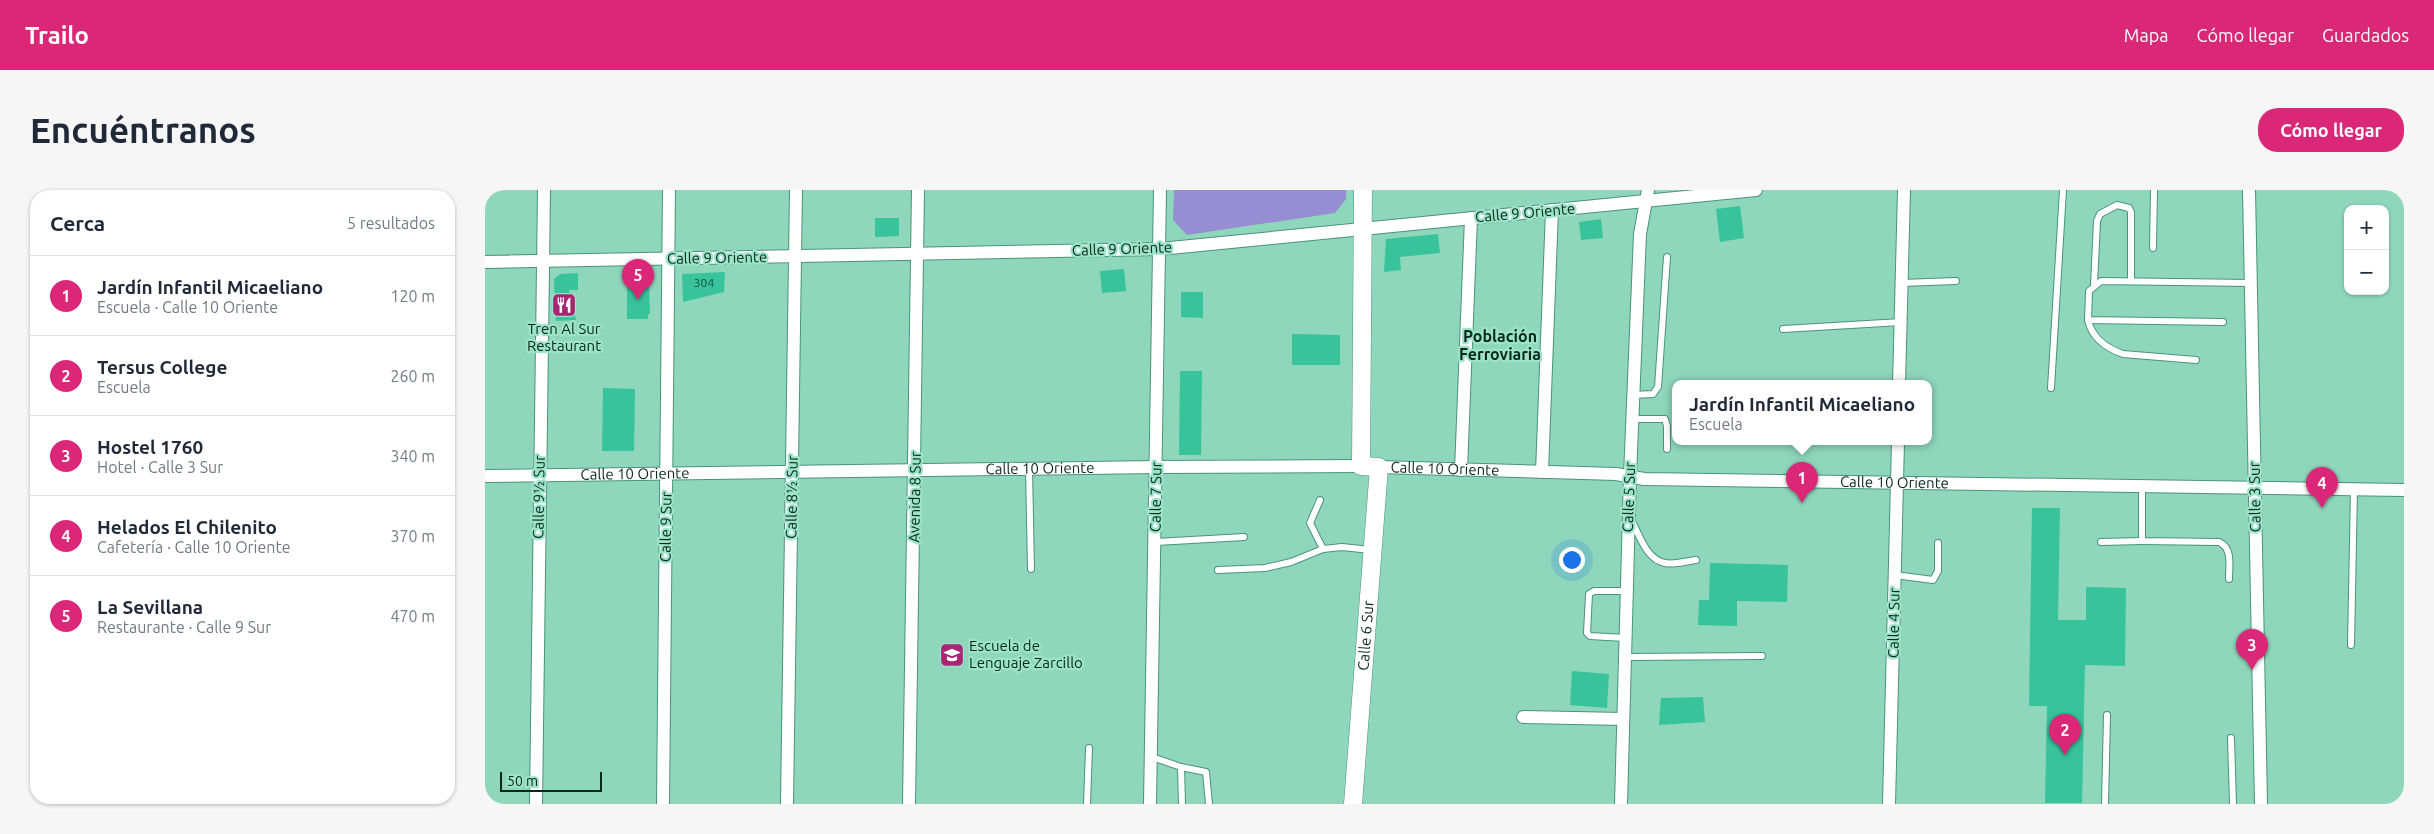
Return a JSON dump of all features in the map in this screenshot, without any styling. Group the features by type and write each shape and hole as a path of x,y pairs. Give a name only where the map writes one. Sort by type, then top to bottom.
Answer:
{"street":[{"name":"Calle 9½ Sur","path":"536,804 544,190"},
{"name":"Calle 9 Sur","path":"663,804 669,190"},
{"name":"Calle 8½ Sur","path":"787,804 797,190"},
{"name":"Avenida 8 Sur","path":"909,804 916,470 918,190"},
{"name":"Calle 7 Sur","path":"1150,804 1157,467 1160,190"},
{"path":"1361,466 1363,190"},
{"name":"Calle 5 Sur","path":"1621,804 1629,476 1640,234 1644,203 1648,190"},
{"name":"Calle 9 Oriente","path":"485,262 1160,249 1551,210 1644,203 1756,190"},
{"path":"1899,380 1904,190"},
{"name":"Calle 3 Sur","path":"2249,190 2261,804"},
{"path":"1542,472 1551,210"},
{"path":"1461,470 1471,218"},
{"name":"Calle 4 Sur","path":"1889,804 1898,445"},
{"name":"Calle 10 Oriente","path":"485,476 1361,466 1542,472 1629,476 1645,479 2404,490"},
{"name":"Calle 6 Sur","path":"1353,804 1379,467"},
{"path":"1523,717 1623,719"}],"lane":[{"path":"2051,388 2063,190"},
{"path":"2153,248 2154,190"},
{"path":"2095,284 2097,221 2100,214 2117,205 2129,208 2131,212 2131,281"},
{"path":"1633,395 1653,394 1658,387 1667,257"},
{"path":"1901,283 1956,281"},
{"path":"2196,360 2117,352 2096,337 2090,330 2088,320 2089,291 2095,284 2101,281 2251,283"},
{"path":"2088,320 2223,322"},
{"path":"1783,328 1901,322"},
{"path":"1632,419 1665,419 1667,426 1667,449"},
{"path":"1029,469 1031,569"},
{"path":"2142,486 2142,541"},
{"path":"2351,645 2354,489"},
{"path":"1320,500 1310,523 1323,549"},
{"path":"1629,516 1648,551 1661,562 1669,564 1696,560"},
{"path":"1155,542 1244,537"},
{"path":"1895,575 1933,580 1938,571 1938,542"},
{"path":"2101,542 2223,543 2228,550 2229,579"},
{"path":"1218,570 1265,568 1291,562 1323,549 1342,547 1373,550"},
{"path":"1625,638 1590,636 1587,633 1589,594 1594,592 1626,591"},
{"path":"1625,657 1761,656"},
{"path":"2105,804 2107,715"},
{"path":"2231,738 2233,804"},
{"path":"1087,804 1089,748"},
{"path":"1152,757 1181,767 1204,770 1208,774 1209,804"},
{"path":"1181,767 1182,804"}],"shaded area":[{"path":"1174,190 1346,190 1346,199 1335,213 1187,235 1173,220"}],"building":[{"path":"1740,206 1744,238 1720,242 1716,209"},
{"path":"875,218 899,218 899,236 875,237"},
{"path":"1601,219 1603,238 1581,240 1579,222"},
{"path":"1438,234 1440,253 1400,257 1401,270 1384,272 1386,239"},
{"path":"1124,269 1126,291 1102,293 1100,271"},
{"path":"725,272 724,292 683,302 682,274"},
{"name":"Tren Al Sur Restaurant","path":"578,273 578,290 569,290 576,320 556,321 554,279 560,274"},
{"path":"641,282 641,285 649,285 650,314 648,314 648,319 627,319 627,283"},
{"path":"1181,292 1203,292 1203,318 1181,317"},
{"path":"1292,334 1340,335 1340,365 1292,365"},
{"path":"1180,371 1202,371 1201,455 1179,455"},
{"path":"603,388 635,389 634,451 602,451"},
{"path":"2032,508 2060,508 2058,620 2086,620 2086,587 2126,588 2125,666 2085,665 2082,803 2045,803 2047,706 2029,706"},
{"path":"1710,563 1788,565 1787,602 1737,601 1737,626 1698,625 1699,600 1709,600"},
{"path":"1572,671 1609,674 1607,708 1570,705"},
{"path":"1703,697 1705,722 1659,725 1661,698"}],"place":[{"name":"La Sevillana","path":"638,300"},
{"name":"Tren Al Sur Restaurant","path":"564,305"},
{"name":"Jardín Infantil Micaeliano","path":"1802,503"},
{"name":"Helados El Chilenito","path":"2322,508"},
{"name":"Escuela de Lenguaje Zarcillo","path":"952,655"},
{"name":"Hostel 1760","path":"2252,670"},
{"name":"Tersus College","path":"2065,755"}],"district":[{"name":"Población Ferroviaria","path":"1500,345"}]}
